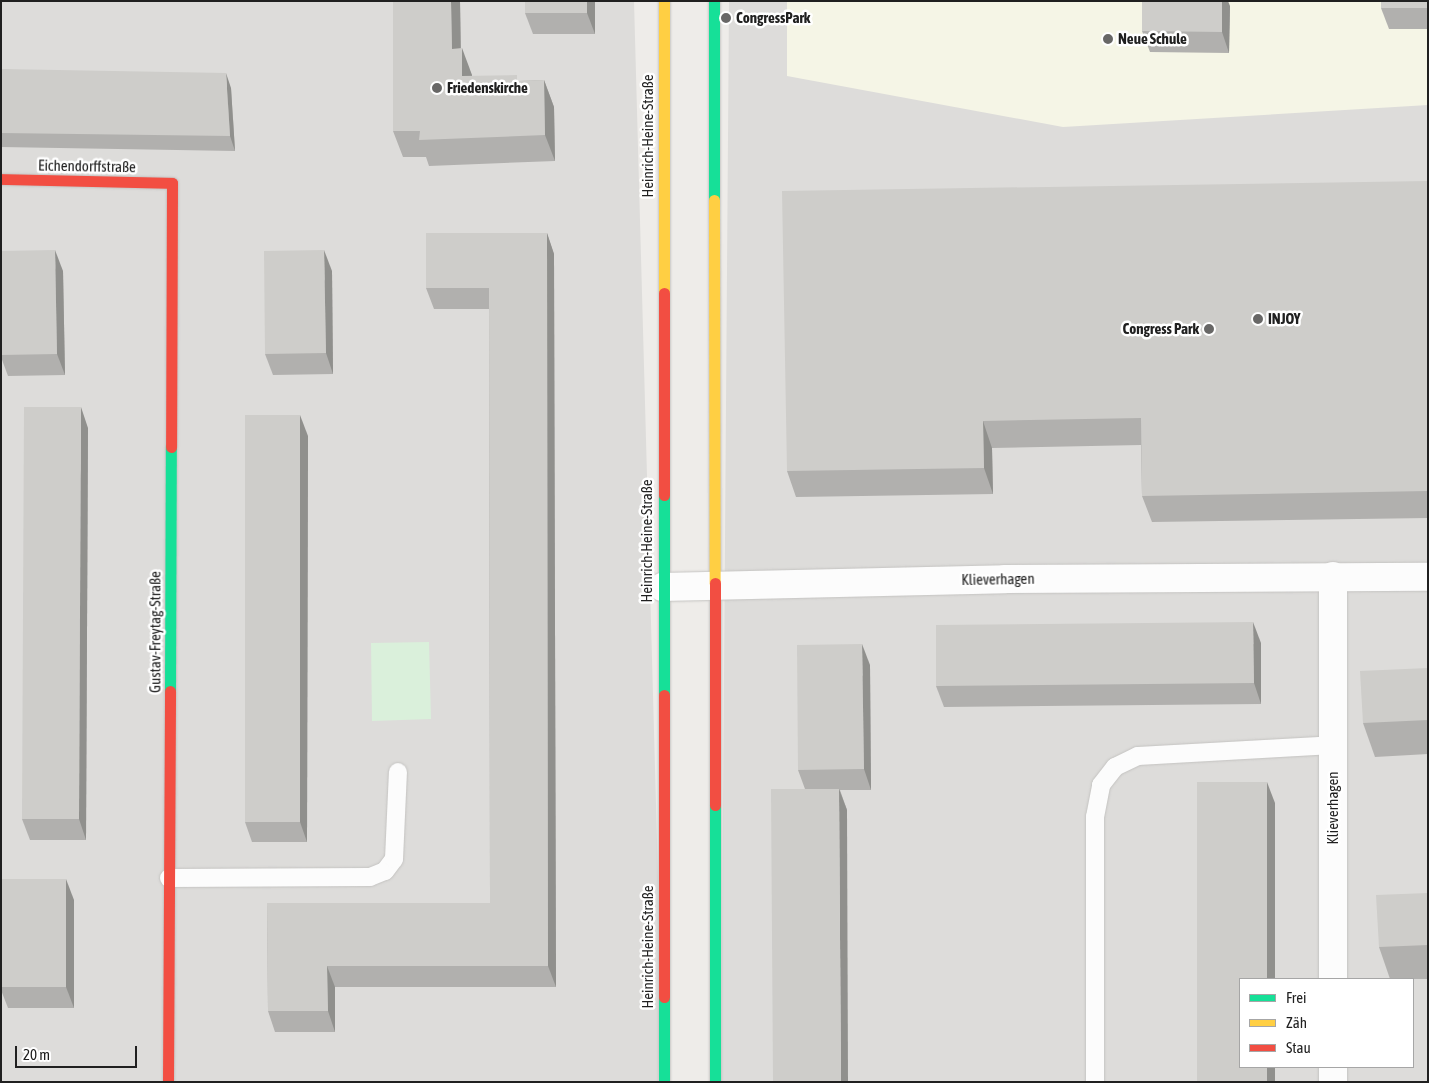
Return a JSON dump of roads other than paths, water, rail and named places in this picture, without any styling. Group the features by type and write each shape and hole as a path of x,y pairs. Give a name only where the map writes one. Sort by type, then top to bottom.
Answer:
{"street":[{"name":"Heinrich-Heine-Straße","path":"664,1 662,587 664,1082"},
{"path":"714,1 715,1082"},
{"name":"Eichendorffstraße","path":"1,179 172,183"},
{"name":"Gustav-Freytag-Straße","path":"168,1082 172,183"},
{"name":"Klieverhagen","path":"662,587 1333,576 1428,577"},
{"name":"Klieverhagen","path":"1333,576 1334,978"},
{"path":"1334,1068 1334,1082"}],"lane":[{"path":"1095,1082 1095,817 1101,785 1115,767 1138,756 1334,745"},
{"path":"169,878 370,876 385,871 394,859 398,772"}],"place":[{"name":"CongressPark","path":"726,18"},
{"name":"Neue Schule","path":"1108,39"},
{"name":"Friedenskirche","path":"437,88"},
{"name":"INJOY","path":"1258,319"},
{"name":"Congress Park","path":"1209,329"}]}
